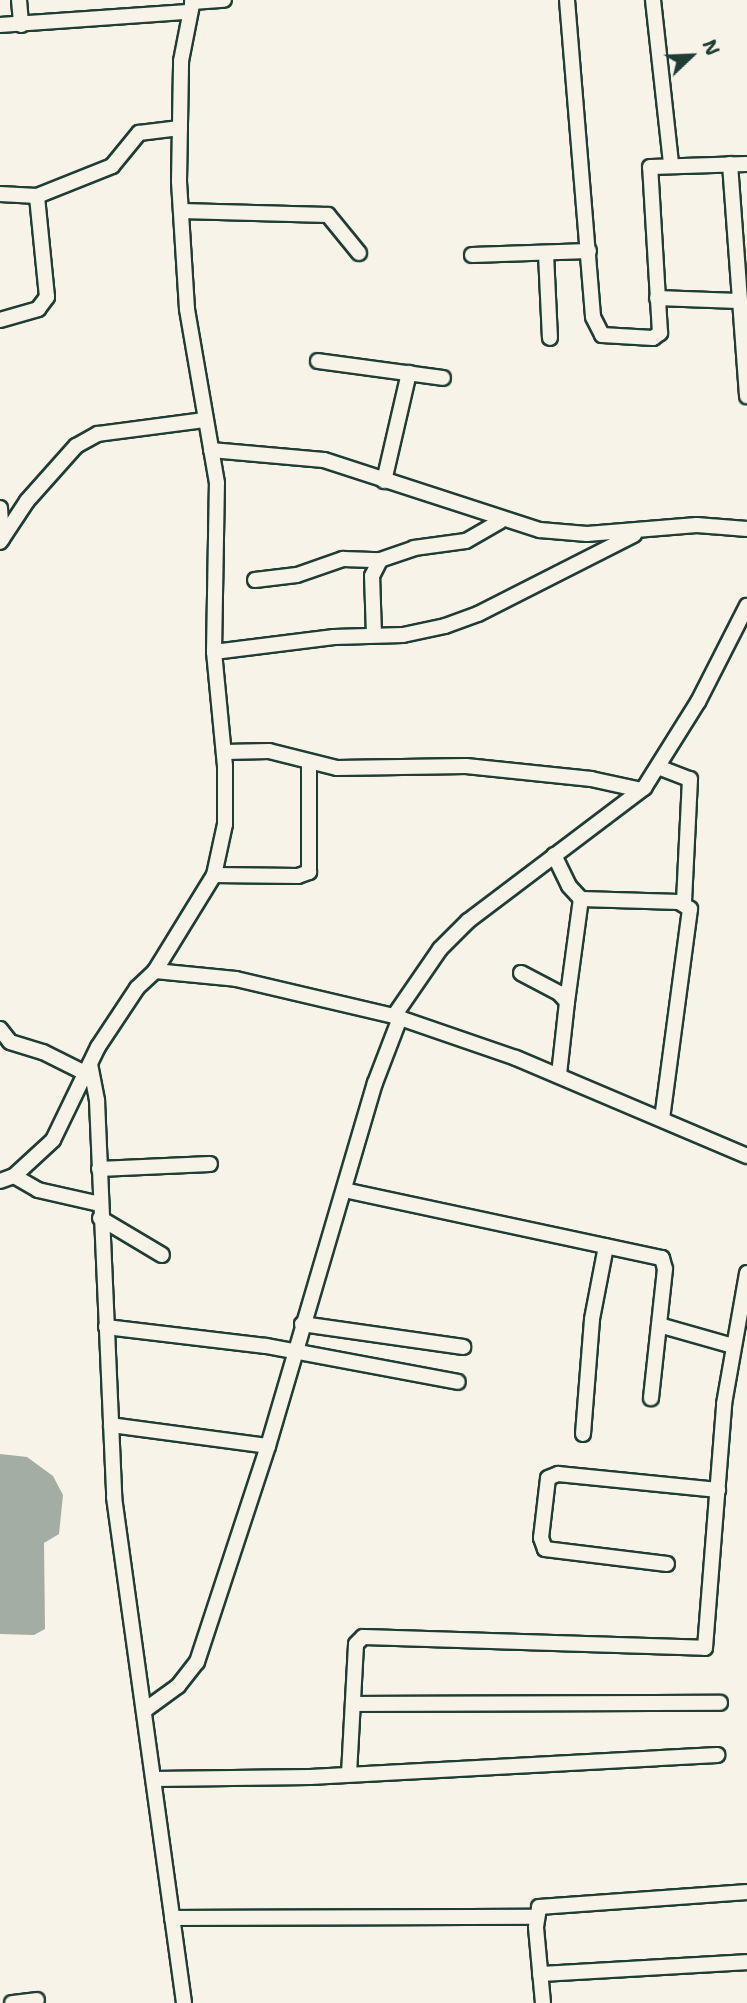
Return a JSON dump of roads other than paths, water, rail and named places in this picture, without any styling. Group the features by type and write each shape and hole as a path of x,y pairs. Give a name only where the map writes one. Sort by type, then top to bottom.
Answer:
{"street":[{"path":"19,0 21,25"},
{"path":"0,25 21,25 224,0"},
{"path":"567,0 594,325 602,335 657,337 649,170 671,164 747,164"},
{"path":"653,0 671,164"},
{"path":"162,1255 100,1211 7,1178 54,1140 87,1069 137,988 155,971 214,875 225,824 224,752 214,652 217,483 187,309 181,211 181,61 191,5"},
{"path":"0,194 37,196 51,187 112,166 139,132 180,128"},
{"path":"730,164 747,396"},
{"path":"0,320 38,309 47,297 37,196"},
{"path":"181,211 328,215 359,253"},
{"path":"472,255 589,251"},
{"path":"546,254 550,338"},
{"path":"657,298 738,301"},
{"path":"317,360 443,378"},
{"path":"384,481 408,373"},
{"path":"1,540 27,500 76,446 98,434 205,420"},
{"path":"211,450 324,460 500,521 540,530 638,533 697,525 747,529"},
{"path":"0,508 1,540"},
{"path":"256,580 296,575 343,559 380,560 414,548 466,541 500,521"},
{"path":"214,652 374,635 403,635 478,614 638,533"},
{"path":"374,635 372,576 380,560"},
{"path":"145,1710 178,1686 197,1662 268,1446 302,1324 397,1017 440,949 468,921 642,790 747,606"},
{"path":"224,752 269,751 337,768 466,766 591,779 642,790"},
{"path":"214,875 298,876 309,872 309,762"},
{"path":"658,766 690,779 684,903 690,920 662,1118"},
{"path":"554,855 569,886 581,899 684,903"},
{"path":"559,1075 581,899"},
{"path":"155,971 236,979 397,1017 559,1075 747,1156"},
{"path":"521,973 559,993 567,1002"},
{"path":"0,1029 10,1042 87,1069"},
{"path":"87,1069 97,1101 114,1497 184,2003"},
{"path":"99,1170 210,1164"},
{"path":"344,1190 664,1261 651,1398"},
{"path":"583,1434 592,1319 606,1246"},
{"path":"349,1774 356,1644 363,1637 703,1650 733,1346 747,1273"},
{"path":"302,1324 463,1347"},
{"path":"659,1325 733,1346"},
{"path":"106,1327 294,1353 458,1382"},
{"path":"111,1425 268,1446"},
{"path":"667,1564 545,1549 541,1538 548,1478 558,1474 718,1490"},
{"path":"353,1704 720,1703"},
{"path":"154,1779 349,1774 717,1755"},
{"path":"542,2003 536,1917 539,1907 551,1903 747,1892"},
{"path":"172,1918 536,1917"},
{"path":"540,1974 747,1962"},
{"path":"12,2003 37,2000"}]}
